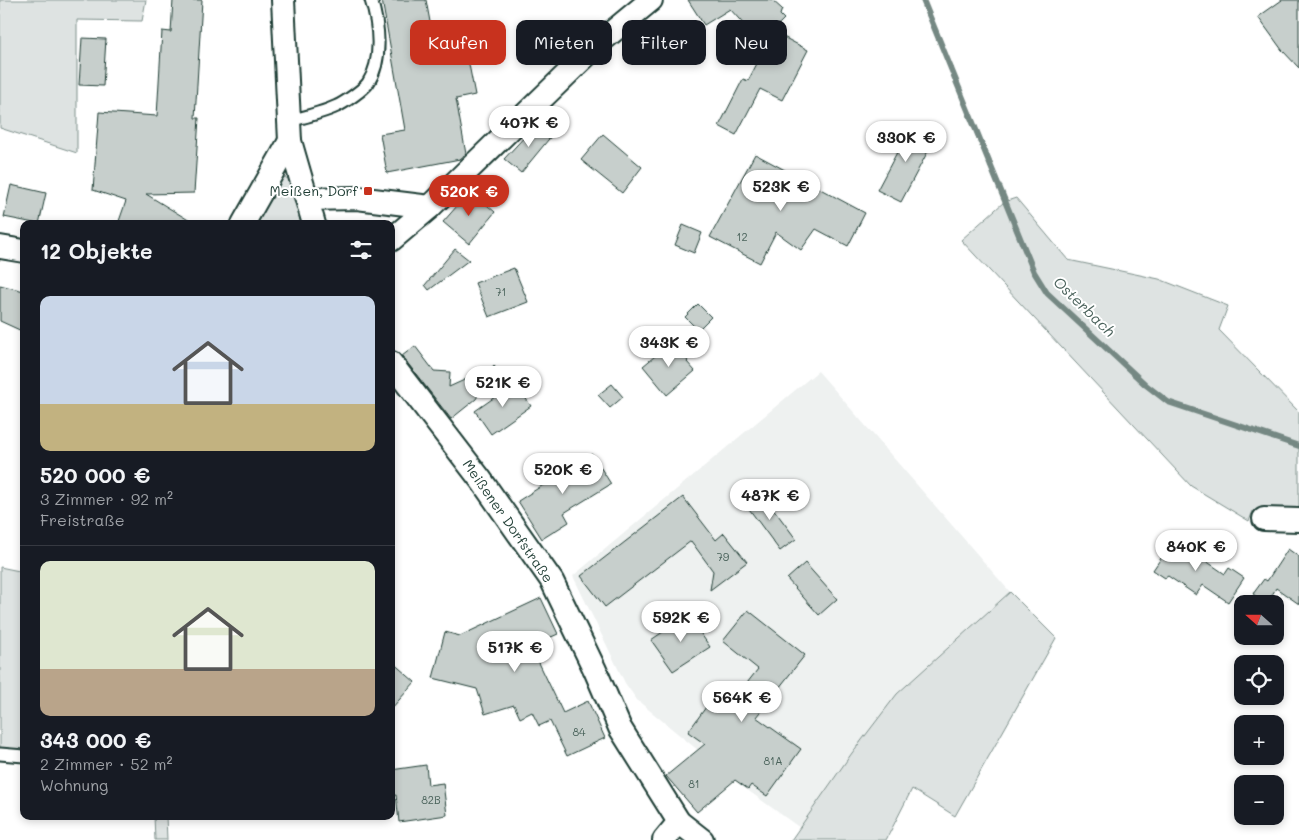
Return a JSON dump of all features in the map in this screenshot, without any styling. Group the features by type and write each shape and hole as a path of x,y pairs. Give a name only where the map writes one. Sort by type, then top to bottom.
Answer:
{"street":[{"path":"283,0 289,131 313,220"},
{"path":"395,237 430,207 600,42 651,0"},
{"path":"245,220 289,131"},
{"path":"307,199 357,198 430,207"},
{"path":"0,247 20,250"},
{"name":"Meißener Dorfstraße","path":"395,368 481,480 552,581 595,670 620,728 679,822 702,840"},
{"path":"1264,519 1299,520"},
{"path":"664,840 679,822"}],"lane":[{"path":"289,131 338,106 367,85 375,69 378,44 371,0"},
{"path":"0,754 20,756"}],"shaded area":[{"path":"0,0 146,0 142,21 77,20 77,153 0,128"},
{"path":"284,177 291,180 300,220 254,220 279,178"},
{"path":"1016,198 1068,260 1159,279 1228,306 1219,330 1299,412 1299,514 1253,511 1249,521 1191,486 961,240 1004,202"},
{"path":"818,371 1010,592 968,631 852,753 800,828 739,784 637,700 625,683 573,576"},
{"path":"0,567 20,571 20,750 0,748"},
{"path":"1010,592 1056,638 955,816 912,789 886,840 791,840 852,753 897,694"},
{"path":"154,820 166,820 167,840 155,840"}],"building":[{"path":"173,0 202,0 195,118 199,118 194,193 146,194 188,220 119,220 126,201 93,190 99,112 157,116 162,31 171,32"},
{"path":"382,0 426,0 430,20 410,20 410,65 469,65 475,95 456,99 466,154 460,159 387,173 380,134 405,130"},
{"path":"688,0 772,0 782,9 780,15 784,19 740,20 730,9 706,24 706,20 701,20"},
{"path":"1282,0 1299,0 1299,68 1282,50 1258,17"},
{"path":"82,38 106,39 103,86 79,85"},
{"path":"787,39 808,50 782,100 760,89 736,135 719,126 743,79 748,81 756,65 787,65"},
{"path":"540,123 553,134 521,173 504,159"},
{"path":"912,124 936,136 901,202 877,190"},
{"path":"603,134 642,167 622,193 581,160"},
{"path":"755,154 865,213 848,246 816,229 801,250 776,232 760,263 710,237"},
{"path":"11,185 46,193 40,220 20,220 4,217"},
{"path":"472,189 473,193 495,212 469,244 443,222"},
{"path":"683,225 702,233 694,253 675,245"},
{"path":"455,249 469,260 429,290 425,285"},
{"path":"514,268 528,302 489,317 475,283"},
{"path":"0,285 20,290 20,330 0,321"},
{"path":"698,304 711,317 698,330 685,317"},
{"path":"672,342 695,371 667,395 643,366"},
{"path":"415,346 434,371 450,372 449,387 495,366 476,399 451,419 402,356"},
{"path":"515,383 531,406 491,434 475,411"},
{"path":"612,384 623,397 610,408 598,395"},
{"path":"592,454 611,484 564,513 569,522 542,539 518,501"},
{"path":"760,491 796,539 780,551 744,502"},
{"path":"683,497 716,540 724,533 747,562 710,590 713,571 691,541 605,607 581,576"},
{"path":"1174,539 1225,574 1229,568 1244,578 1228,602 1203,585 1196,595 1168,576 1165,578 1153,570"},
{"path":"1288,549 1299,557 1299,604 1276,588 1272,595 1253,594 1264,579 1267,581"},
{"path":"805,563 837,599 819,615 787,579"},
{"path":"541,598 558,634 531,646 563,713 588,701 605,738 567,756 550,721 539,726 532,712 520,718 514,705 485,714 477,689 433,678 445,632 460,636"},
{"path":"748,610 805,655 756,717 801,749 767,796 751,785 748,789 735,780 697,812 666,776 705,744 688,732 714,696 729,706 758,669 723,641"},
{"path":"688,615 710,647 673,671 651,640"},
{"path":"395,664 415,682 395,704"},
{"path":"426,765 428,785 443,783 447,815 399,822 395,795 395,769"}],"waterway":[{"name":"Osterbach","path":"923,0 1034,272 1047,293 1146,385 1168,402 1299,446"}],"place":[{"name":"Meißen, Dorf","path":"368,191"}]}
